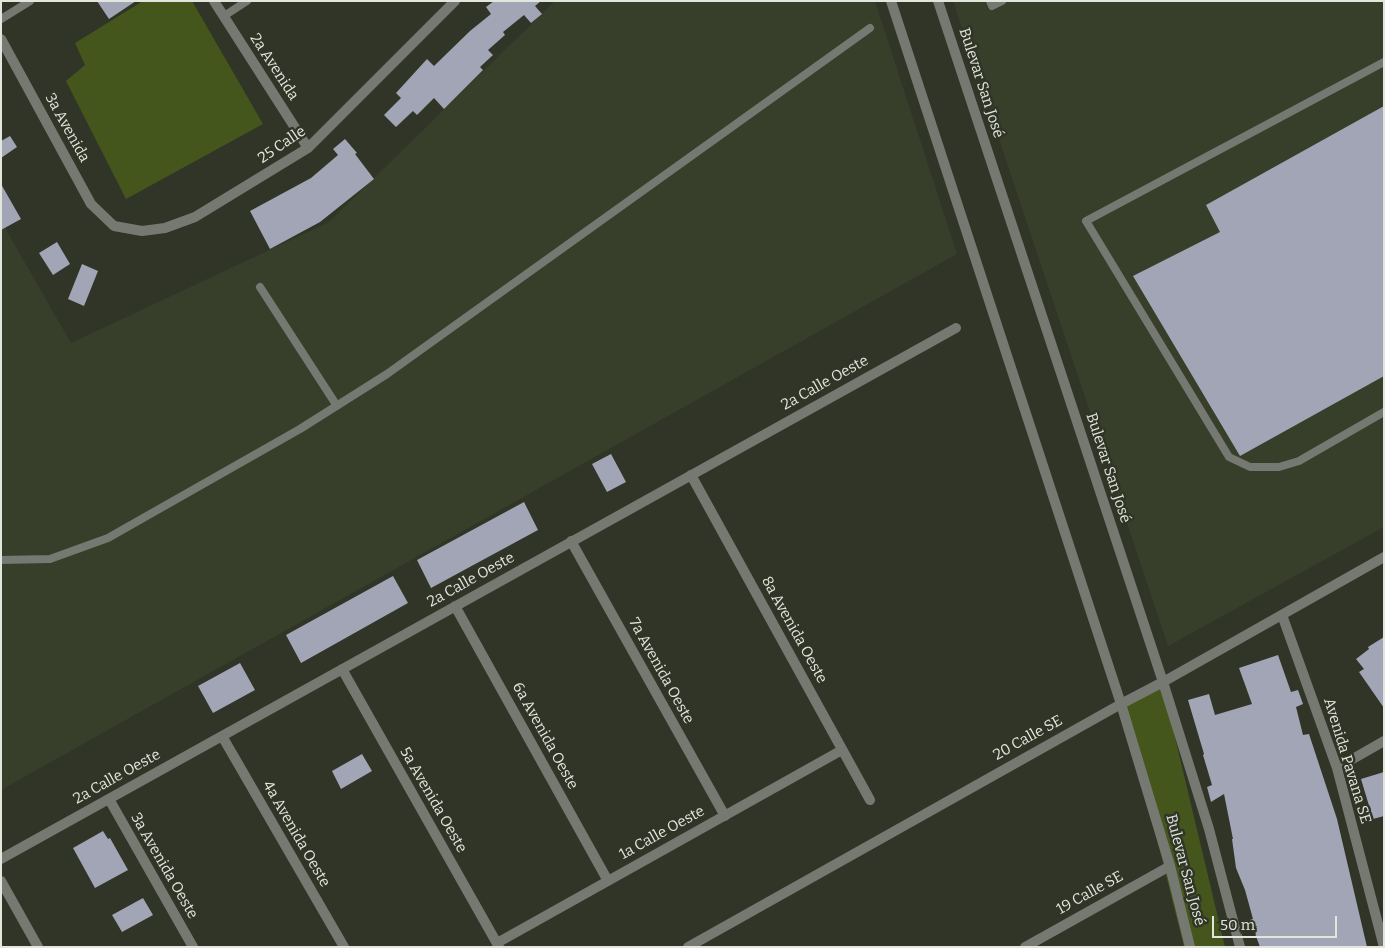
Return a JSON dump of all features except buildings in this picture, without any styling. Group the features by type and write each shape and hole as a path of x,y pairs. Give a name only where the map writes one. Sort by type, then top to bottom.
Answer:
{"street":[{"name":"2a Avenida","path":"214,1 308,148"},
{"name":"25 Calle","path":"114,226 142,231 166,228 195,217 308,148 455,1"},
{"name":"Bulevar San José","path":"891,1 1121,704 1170,866 1190,947"},
{"name":"Bulevar San José","path":"938,1 1163,682 1209,829 1240,947"},
{"name":"3a Avenida","path":"1,39 91,204 114,226"},
{"name":"2a Calle Oeste","path":"1,859 956,328"},
{"name":"8a Avenida Oeste","path":"691,475 870,800"},
{"name":"7a Avenida Oeste","path":"572,541 725,816"},
{"name":"20 Calle SE","path":"688,947 1384,557"},
{"name":"6a Avenida Oeste","path":"455,606 608,881"},
{"name":"Avenida Pavana SE","path":"1282,615 1337,768 1384,947"},
{"name":"5a Avenida Oeste","path":"342,669 498,945"},
{"name":"4a Avenida Oeste","path":"222,736 344,947"},
{"path":"1337,768 1384,741"},
{"name":"1a Calle Oeste","path":"498,945 842,750"},
{"name":"3a Avenida Oeste","path":"109,799 193,947"},
{"name":"19 Calle SE","path":"1026,947 1170,866"},
{"path":"1,881 38,947"}],"lane":[{"path":"1,19 30,1"},
{"path":"224,16 247,1"},
{"path":"990,1 992,6 1002,1"},
{"path":"1,560 50,559 108,538 300,430 395,368 870,28"},
{"path":"1384,62 1086,221 1228,457 1250,467 1279,467 1286,465 1299,461 1384,412"},
{"path":"260,286 337,406"}],"shaded area":[{"path":"555,1 875,1 957,254 1,790 1,221 71,343 329,222"},
{"path":"953,1 1384,1 1384,527 1168,646"}],"green space":[{"path":"143,1 192,1 263,124 126,199 66,81 85,65 75,43"},
{"path":"1162,683 1225,947 1184,947 1123,704"}]}
